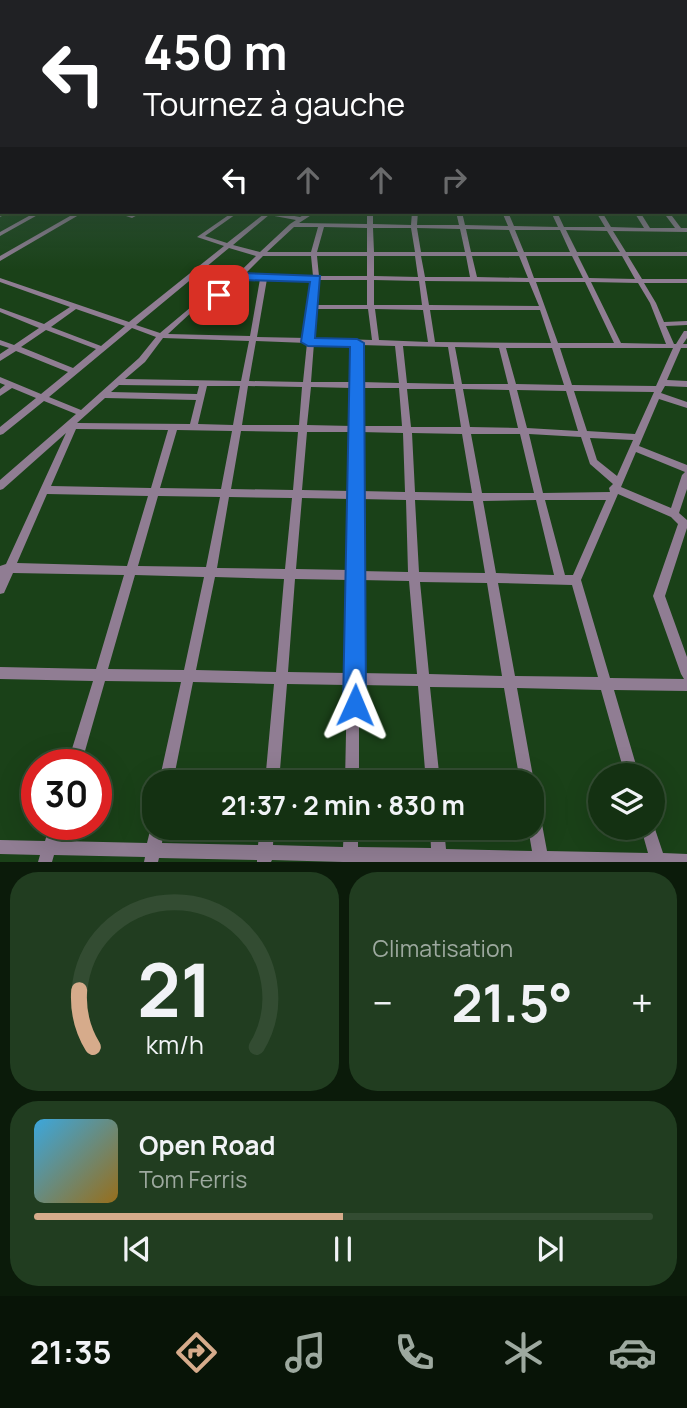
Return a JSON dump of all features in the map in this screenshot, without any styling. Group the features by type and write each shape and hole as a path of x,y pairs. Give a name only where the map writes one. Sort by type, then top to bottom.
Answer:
{"street":[{"path":"0,234 34,214"},
{"path":"0,259 74,214"},
{"path":"233,214 200,237 260,254 687,254"},
{"path":"0,432 226,246 271,214"},
{"path":"277,214 300,219"},
{"path":"0,486 142,360 161,336 193,308 219,295 292,225 309,214"},
{"path":"370,214 371,307 376,343"},
{"path":"415,214 414,228 432,345"},
{"path":"460,214 474,279"},
{"path":"506,214 533,279 593,463 614,489 674,514 685,524 659,596 687,674"},
{"path":"555,214 620,346"},
{"path":"600,214 663,324 679,346"},
{"path":"638,214 649,229"},
{"path":"668,214 679,229"},
{"path":"292,225 687,230"},
{"path":"273,770 298,495 308,342 316,278 314,252 321,226"},
{"path":"240,276 687,281"},
{"path":"168,770 211,571 264,278"},
{"path":"1,282 161,336 432,345 679,346"},
{"path":"0,358 76,306"},
{"path":"312,307 543,308"},
{"path":"0,310 102,348"},
{"path":"663,324 687,323"},
{"path":"628,763 576,580 614,489 687,333"},
{"path":"0,342 74,371"},
{"path":"352,770 357,343"},
{"path":"399,343 407,430 414,575 426,680 432,770"},
{"path":"451,345 525,770"},
{"path":"502,346 560,578"},
{"path":"0,380 81,413"},
{"path":"117,382 660,389 687,384"},
{"path":"193,428 204,383"},
{"path":"0,393 10,385"},
{"path":"660,389 687,405"},
{"path":"102,395 201,397"},
{"path":"70,426 524,431 639,437"},
{"path":"0,589 5,570 45,490 70,426"},
{"path":"79,749 173,428"},
{"path":"635,448 687,469"},
{"path":"674,514 687,475"},
{"path":"45,490 539,498 614,489"},
{"path":"5,570 354,573 576,580"},
{"path":"0,673 687,685"},
{"path":"265,858 266,840"},
{"path":"350,859 351,840"},
{"path":"438,840 439,860"},
{"path":"538,840 541,860"},
{"path":"651,840 657,861"},
{"path":"0,847 47,855 687,861"}],"route":[{"path":"219,295 240,276 316,278 308,342 357,343 355,384 358,429 354,495 355,705"}]}
